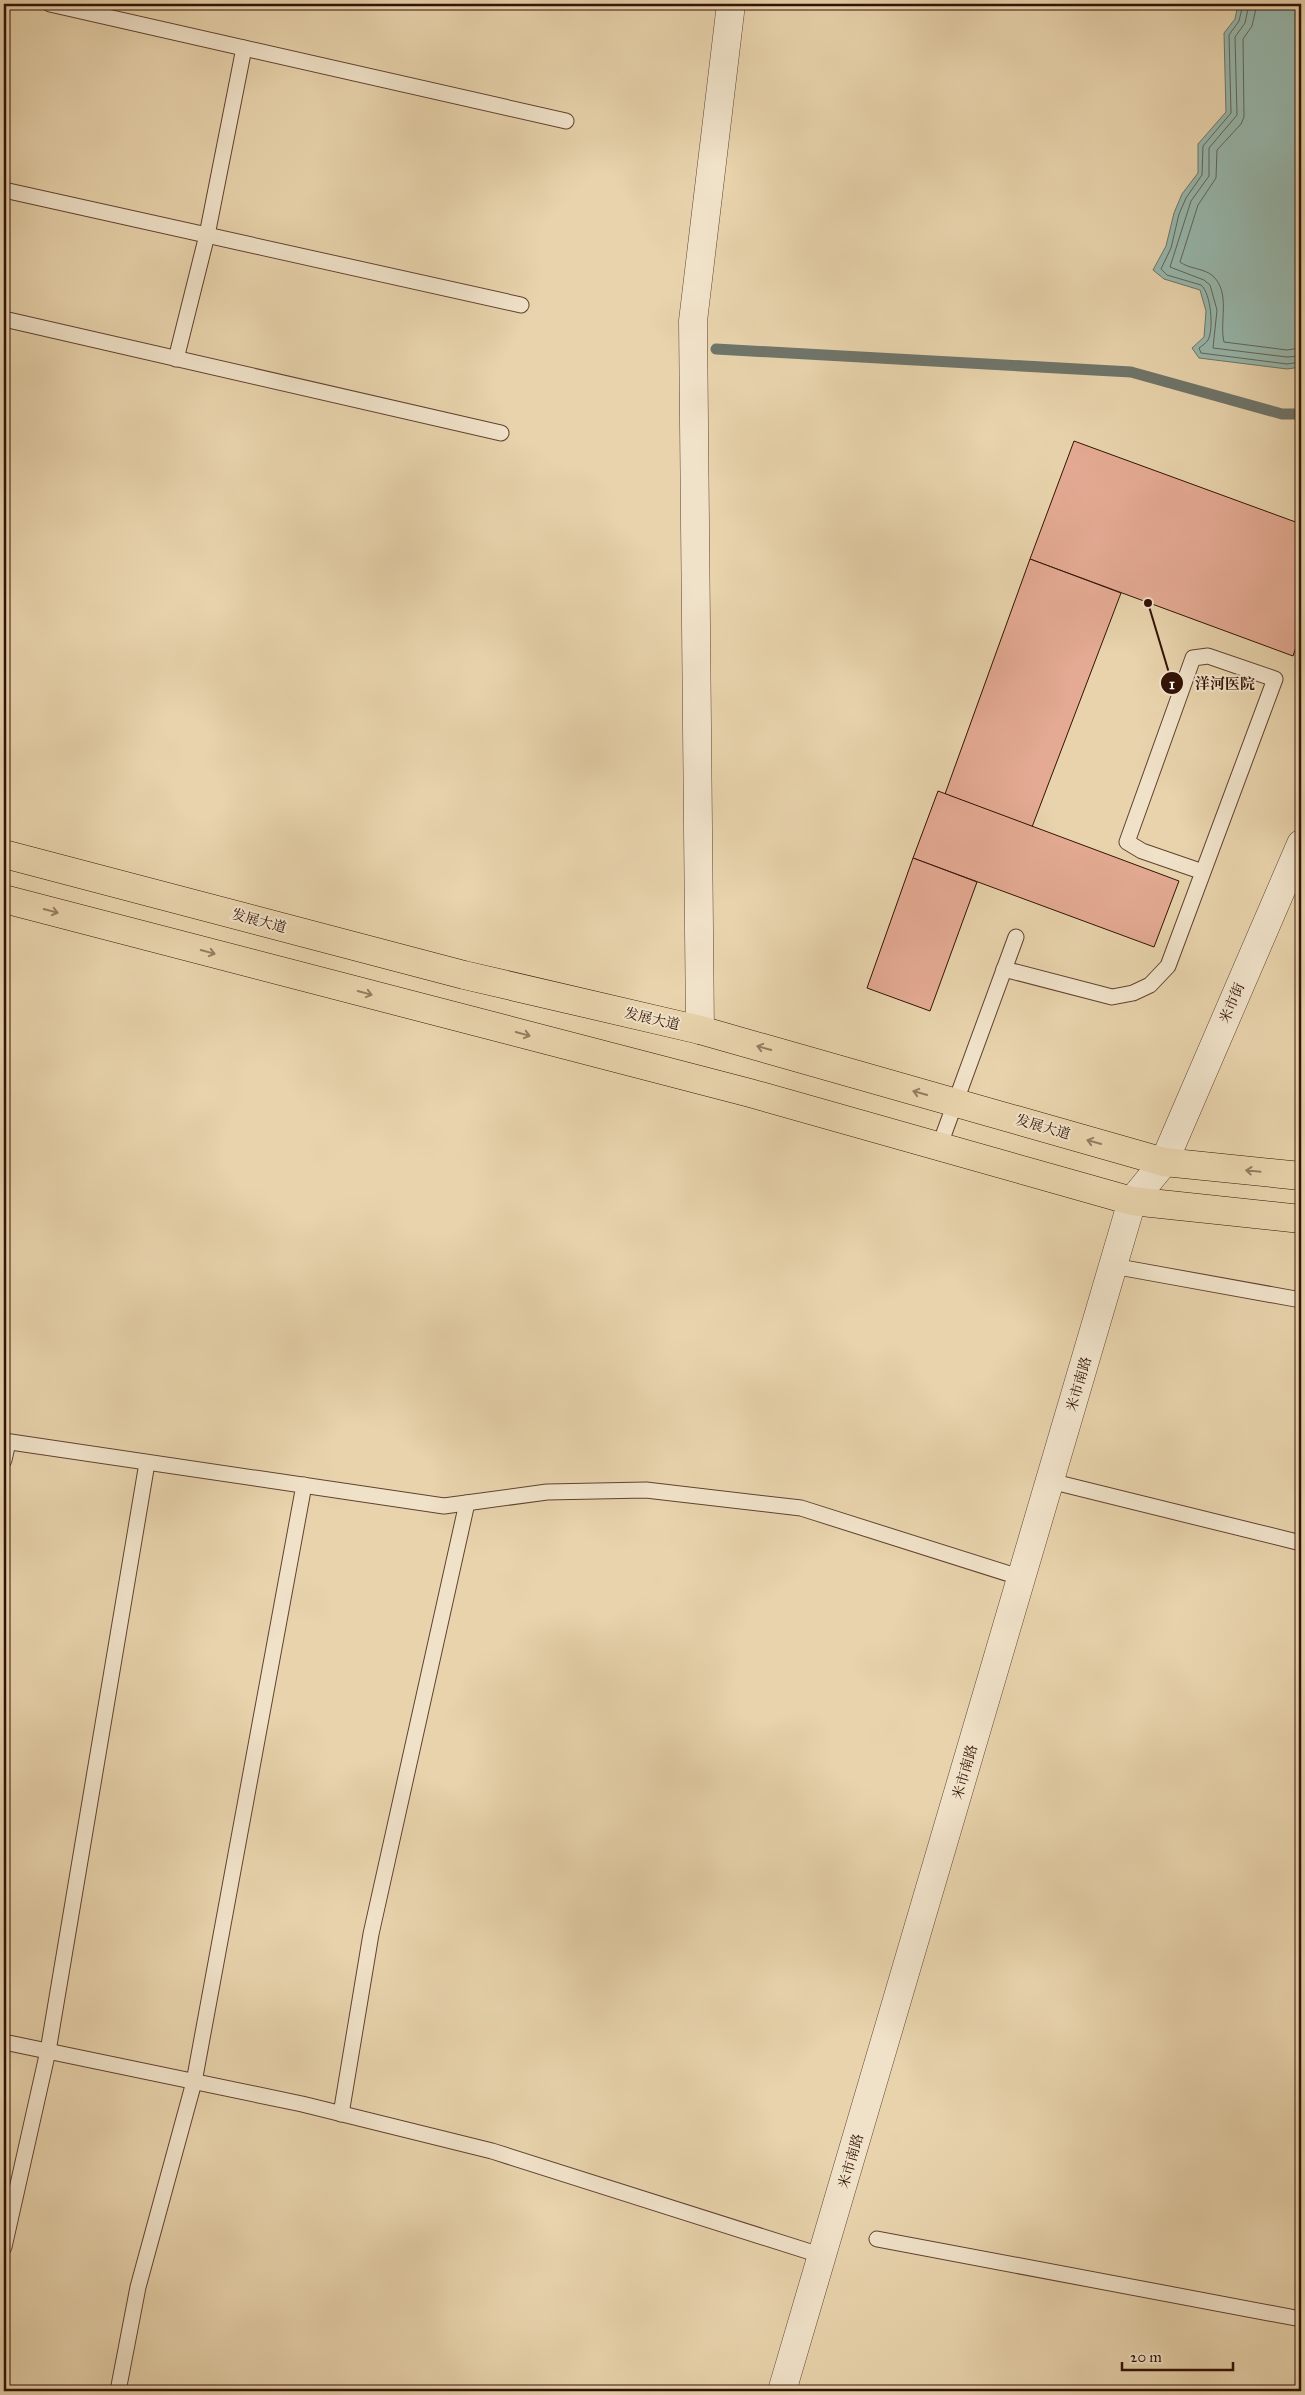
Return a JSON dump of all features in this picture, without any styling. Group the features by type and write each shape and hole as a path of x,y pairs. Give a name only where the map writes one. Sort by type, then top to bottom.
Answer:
{"main road":[{"name":"发展大道","path":"4,854 464,975 700,1030 1164,1162 1301,1176"},
{"path":"4,899 750,1093 1132,1201 1301,1218"}],"street":[{"path":"700,1030 694,321 731,4"},
{"name":"米市街","path":"1164,1162 1301,844"},
{"name":"米市南路","path":"782,2391 1132,1201 1164,1162"}],"lane":[{"path":"50,4 566,121"},
{"path":"176,359 207,235 244,48"},
{"path":"4,190 521,305"},
{"path":"4,319 501,433"},
{"path":"1004,969 1112,997 1133,993 1150,985 1168,966 1203,872 1275,678 1208,656 1193,658 1127,842 1142,851 1203,872"},
{"path":"939,1146 1016,937"},
{"path":"1113,1266 1301,1300"},
{"path":"4,1460 6,1441 444,1506 547,1492 646,1490 801,1508 1022,1578"},
{"path":"4,2247 48,2051 148,1463"},
{"path":"1050,1480 1301,1543"},
{"path":"118,2391 138,2287 194,2082 304,1486"},
{"path":"341,2114 371,1934 467,1503"},
{"path":"4,2042 341,2114 492,2151 823,2256"},
{"path":"877,2239 1301,2320"}],"water":[{"path":"1238,4 1301,4 1301,367 1287,369 1199,358 1192,348 1204,337 1206,311 1200,290 1164,279 1153,270 1166,246 1174,213 1182,194 1198,173 1198,144 1226,112 1224,33 1235,19"}],"building":[{"path":"1074,441 1301,524 1301,632 1293,656 1030,559"},
{"path":"1030,559 1121,593 1032,827 945,794"},
{"path":"938,791 1179,881 1154,947 913,858"},
{"path":"913,858 977,882 930,1011 867,988"}],"waterway":[{"path":"716,349 1131,372 1282,414 1301,414"}],"place":[{"name":"洋河医院","path":"1148,603"}]}
